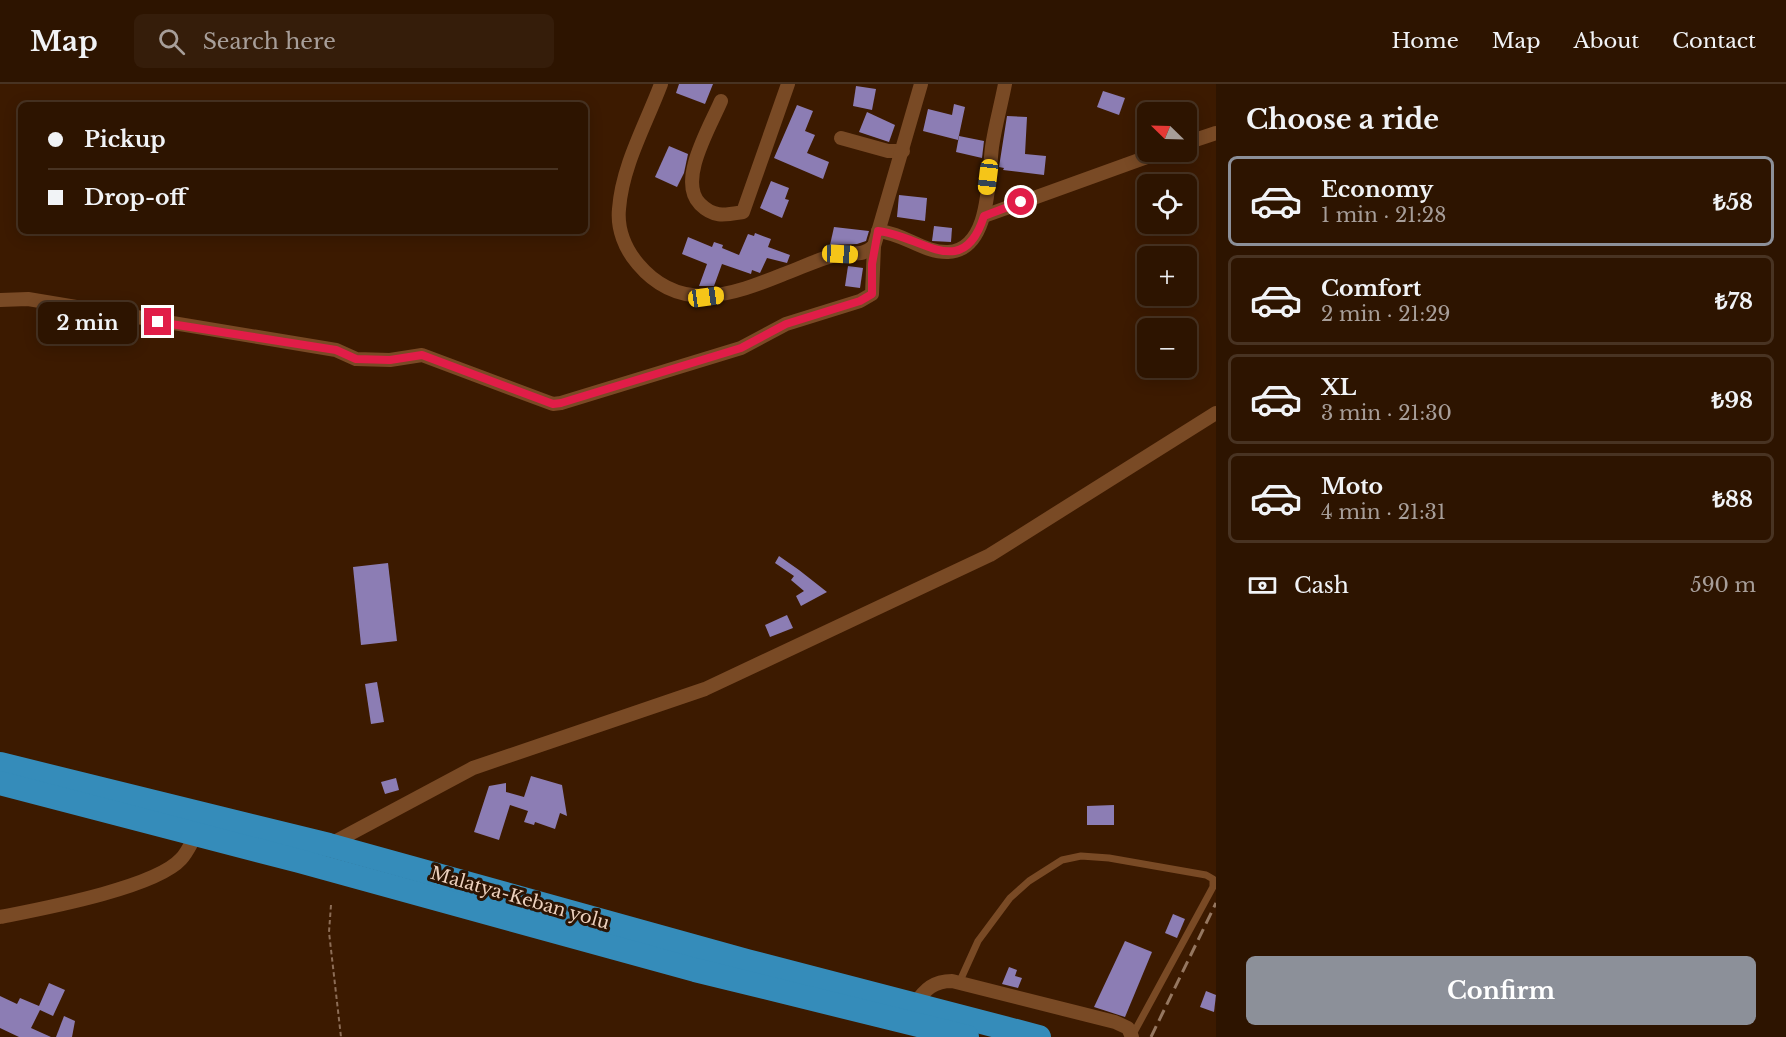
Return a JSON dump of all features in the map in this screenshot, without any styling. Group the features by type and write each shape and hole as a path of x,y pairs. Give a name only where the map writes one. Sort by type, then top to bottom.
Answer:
{"highway":[{"name":"Malatya-Keban yolu","path":"0,764 329,845 747,961 1039,1037"},
{"name":"Malatya-Keban yolu","path":"0,783 695,970 967,1037"}],"street":[{"path":"661,84 628,169 619,210 619,225 625,243 647,275 662,286 677,292 706,297 745,289 840,254 867,253 874,246"},
{"path":"721,101 696,160 690,187 694,198 708,212 720,216 743,212 788,84"},
{"path":"0,300 28,299 336,350 356,359 390,360 422,355 553,404 590,395 741,348 786,324 860,301 872,294 874,246 921,84"},
{"path":"878,231 891,232 945,252 960,251 971,241 984,216 992,145 1005,84"},
{"path":"1197,140 1216,134"},
{"path":"841,138 888,151 903,152"},
{"path":"984,216 1137,161"},
{"path":"329,845 473,768 705,688 990,555 1216,413"},
{"path":"0,917 149,880 181,860 196,835"},
{"path":"915,1004 931,985 941,981 959,983 1116,1022 1128,1028 1132,1036"}],"lane":[{"path":"959,983 978,941 1010,898 1029,881 1062,860 1082,856 1109,858 1206,875 1213,879 1213,887 1132,1036"}],"path":[{"path":"331,905 329,932 341,1037"}],"building":[{"path":"679,84 713,84 705,104 676,93"},
{"path":"856,86 876,89 872,110 853,106"},
{"path":"1103,91 1125,98 1119,115 1097,107"},
{"path":"954,104 965,107 958,140 923,131 928,109 952,115"},
{"path":"797,105 813,111 805,131 815,135 807,153 829,162 823,179 774,158"},
{"path":"867,112 895,125 889,142 859,132"},
{"path":"1007,116 1027,117 1025,154 1046,156 1044,175 1003,170 1004,168 999,167"},
{"path":"959,136 984,141 982,158 956,152"},
{"path":"669,146 688,154 684,173 677,187 655,177"},
{"path":"771,181 789,188 785,199 789,200 782,218 760,208"},
{"path":"899,195 927,198 925,221 897,217"},
{"path":"934,226 952,228 951,242 932,241"},
{"path":"834,227 869,231 866,241 857,244 830,245"},
{"path":"755,233 771,239 768,247 790,255 787,263 767,258 760,273 752,270 751,274 722,264 714,286 699,286 707,264 682,254 688,237 712,247 714,242 723,245 722,248 739,255 748,234 754,236"},
{"path":"848,266 863,268 860,288 845,286"},
{"path":"779,556 827,592 801,606 796,596 804,591 791,580 794,576 775,563"},
{"path":"388,563 397,641 361,645 353,567"},
{"path":"787,615 793,628 770,637 765,625"},
{"path":"377,682 384,722 371,724 365,684"},
{"path":"531,776 562,785 567,816 560,813 555,829 535,822 534,825 524,822 528,811 510,805 499,840 474,832 489,786 506,783 506,792 524,797"},
{"path":"396,778 399,790 385,794 381,782"},
{"path":"1114,805 1114,825 1087,825 1087,806"},
{"path":"1173,914 1185,919 1177,938 1165,933"},
{"path":"1125,941 1152,952 1125,1017 1094,1007"},
{"path":"1009,967 1017,970 1015,976 1022,978 1018,988 1002,984"},
{"path":"49,983 65,990 53,1016 40,1010 31,1028 51,1037 19,1037 0,1028 0,996 17,1004 20,998 39,1006"},
{"path":"1206,991 1216,995 1214,1012 1200,1007"},
{"path":"64,1016 75,1021 72,1037 56,1037"}],"railway":[{"path":"1151,1037 1216,903"}],"route":[{"path":"158,322 336,350 356,359 390,360 422,355 553,404 561,403 741,348 786,324 860,301 872,294 871,270 878,231 891,232 932,249 945,252 960,251 971,241 982,224 984,216 1021,202"}]}
